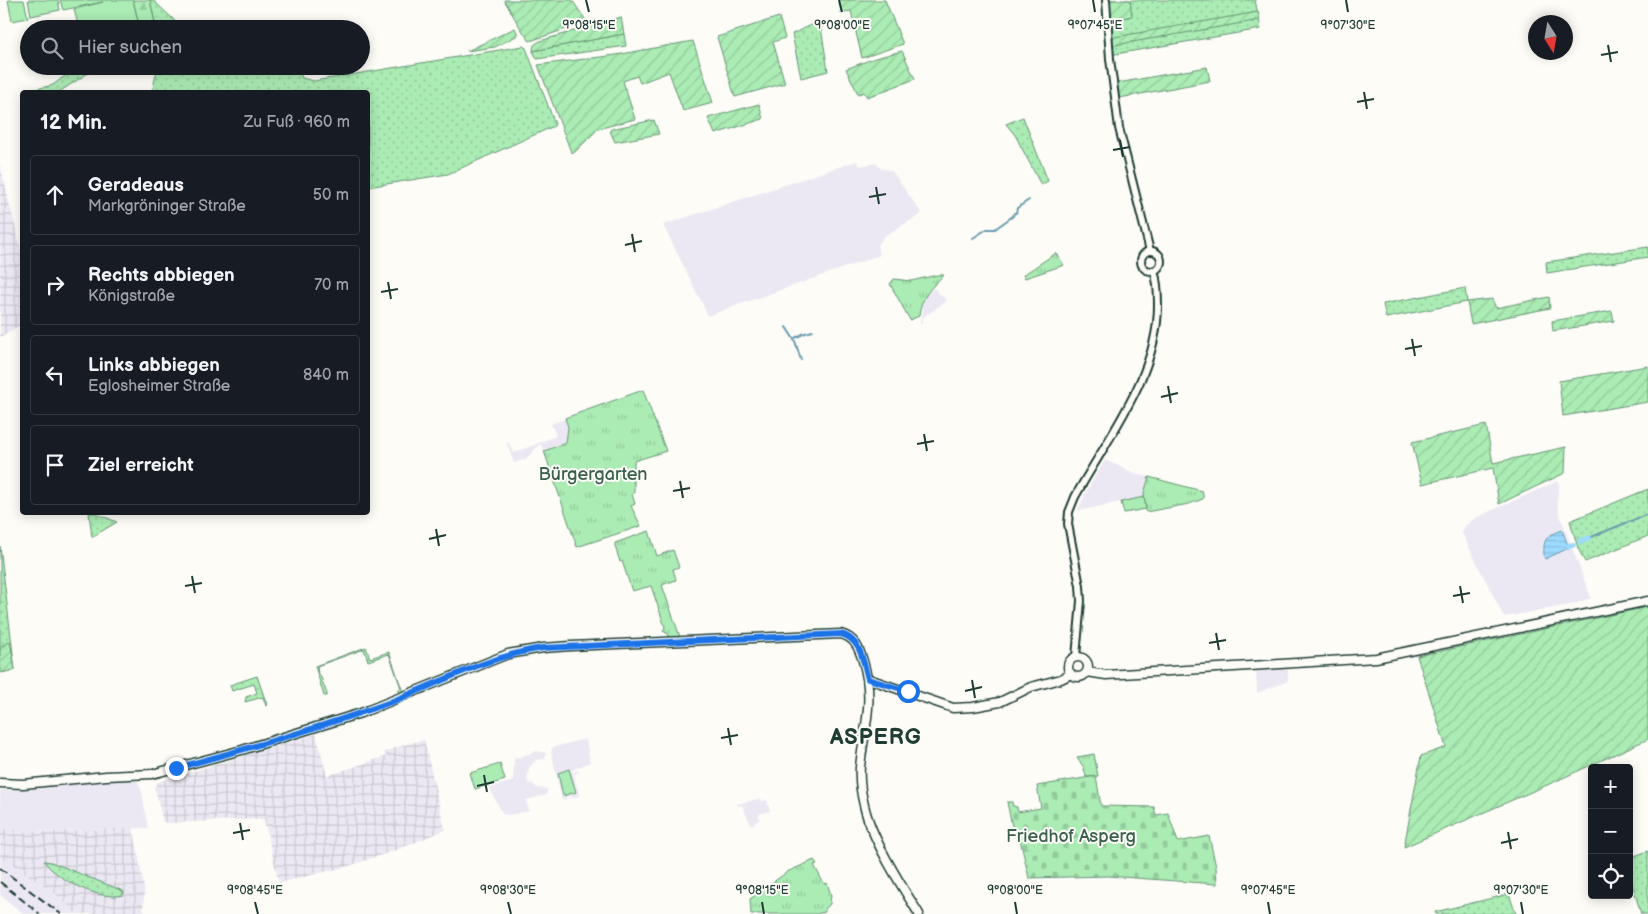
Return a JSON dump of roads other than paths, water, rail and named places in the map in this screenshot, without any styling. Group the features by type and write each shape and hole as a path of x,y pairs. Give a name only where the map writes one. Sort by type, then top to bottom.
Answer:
{"main road":[{"path":"868,679 953,708 962,708 1000,702 1031,687 1061,679 1071,674 1080,676 1087,672 1106,675 1376,658 1648,601"},
{"path":"0,784 23,784 106,776 152,774 176,768 242,750 361,713 485,663 529,650 571,646 833,633 847,635 859,648 868,679 868,712 860,768 863,804 867,818 888,861 919,914"},
{"path":"1071,674 1069,664 1076,657 1084,658 1088,664 1087,672"}],"street":[{"path":"1106,0 1110,59 1119,128 1150,251"},
{"path":"1150,251 1158,254 1161,258 1160,267 1154,271 1146,270 1141,264 1142,256 1150,251"},
{"path":"1076,657 1081,601 1078,572 1069,532 1069,512 1075,497 1137,388 1150,360 1158,318 1157,283 1154,271"}],"water":[{"path":"1562,530 1569,548 1545,559 1544,546 1546,539 1550,535"}],"waterway":[{"path":"973,238 987,229 995,229 1013,216 1017,208 1029,200"},
{"path":"786,327 795,341 801,360"},
{"path":"795,338 813,331"},
{"path":"1589,538 1648,514"},
{"path":"1580,541 1589,538"},
{"path":"1569,546 1573,545"}],"railway":[{"path":"0,868 61,914"},
{"path":"0,882 40,914"}],"district":[{"name":"ASPERG","path":"876,736"}],"park label":[{"name":"Bürgergarten","path":"593,474"},
{"name":"Friedhof Asperg","path":"1071,836"}]}
